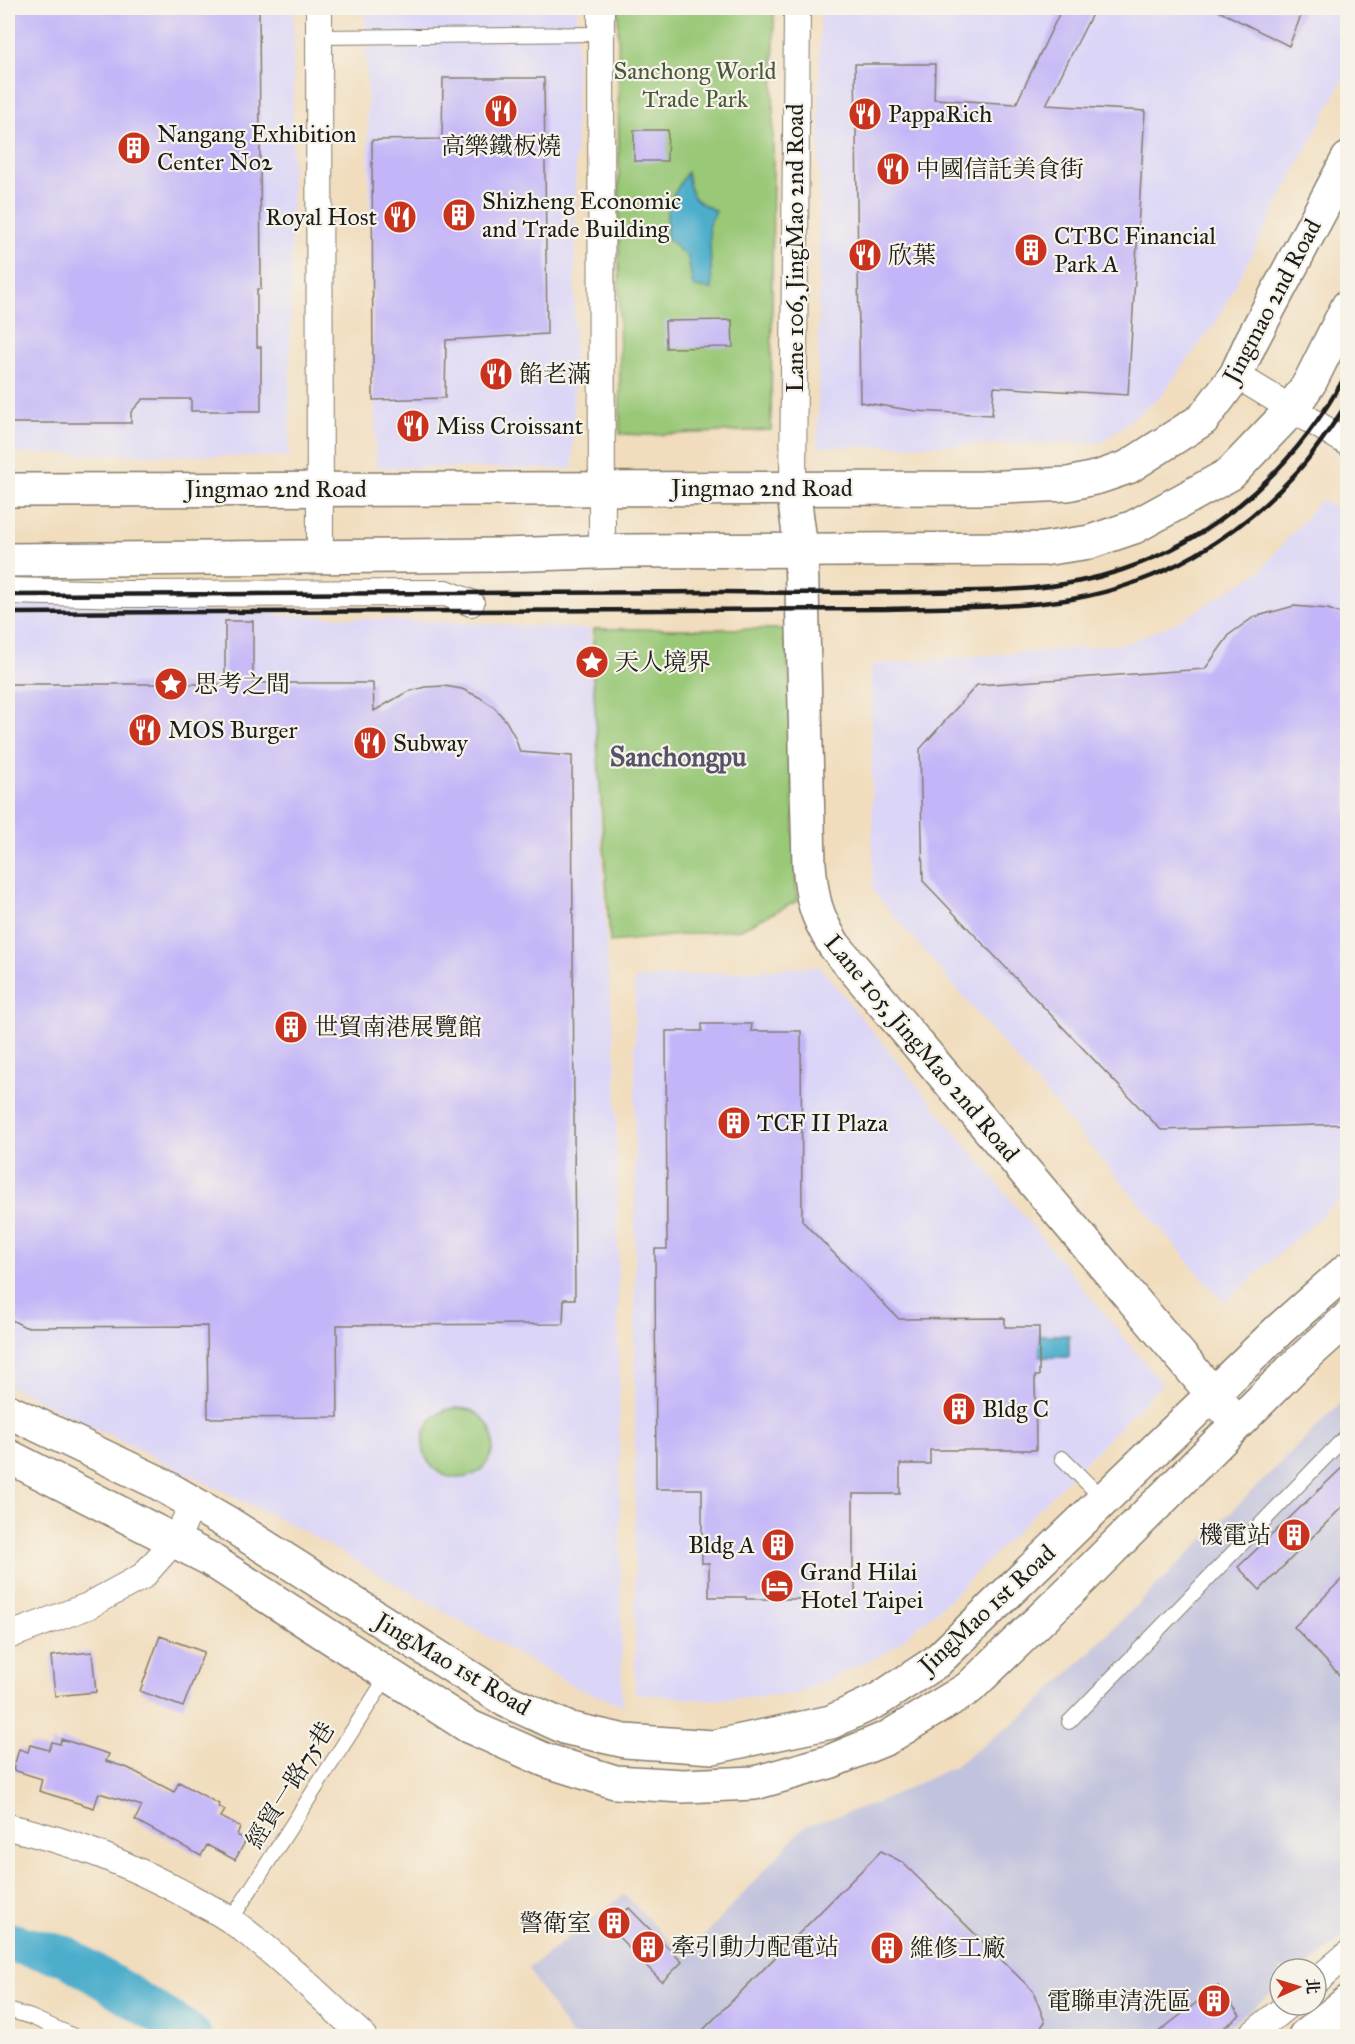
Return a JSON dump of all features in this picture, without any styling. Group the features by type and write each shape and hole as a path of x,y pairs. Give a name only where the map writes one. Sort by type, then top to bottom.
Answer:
{"main road":[{"name":"Jingmao 2nd Road","path":"8,490 982,488 1068,484 1099,477 1128,466 1203,419 1236,375 1347,159"},
{"path":"8,560 801,549 1043,549 1090,542 1134,527 1230,474 1292,410 1310,382 1347,306"},
{"name":"Lane 105, JingMao 2nd Road","path":"793,488 801,549 808,864 812,899 822,926 834,945 1238,1423"},
{"name":"JingMao 1st Road","path":"8,1411 155,1481 226,1522 507,1701 567,1728 602,1736 625,1741 713,1747 831,1722 878,1700 936,1662 1280,1329 1347,1269"},
{"name":"JingMao 1st Road","path":"8,1456 208,1558 468,1726 544,1760 615,1782 683,1786 755,1783 829,1762 887,1738 969,1688 1080,1581 1296,1365 1347,1318"},
{"path":"1305,2037 1347,2002"}],"street":[{"path":"319,8 320,557"},
{"path":"601,8 602,552"},
{"name":"Lane 106, JingMao 2nd Road","path":"793,488 797,8"},
{"path":"1236,375 1347,443"},
{"path":"8,591 129,594 446,592 471,603"},
{"path":"8,1636 88,1606 143,1576 174,1542 194,1504"},
{"path":"8,1827 94,1851 147,1874 231,1920 279,1958 363,2037"},
{"path":"1328,1971 1347,1954"},
{"path":"1264,2032 1277,2017"}],"lane":[{"path":"319,37 602,34"},
{"path":"1069,1722 1347,1434"},
{"path":"1062,1458 1104,1500"},
{"name":"經貿一路75巷","path":"231,1920 388,1675"},
{"path":"8,2010 31,2017 74,2037"}],"shaded area":[{"name":"Nangang Exhibition Center No2","path":"8,8 294,8 289,457 8,453"},
{"path":"365,8 577,8 573,469 376,467"},
{"path":"820,8 1347,8 1347,72 1216,322 1160,397 1101,443 818,447"},
{"path":"1321,500 1347,514 1347,1193 1224,1303 873,891 871,665 1124,644 1180,621 1259,572"},
{"name":"世貿南港展覽館","path":"8,602 590,629 608,968 616,1068 622,1705 577,1688 300,1529 8,1385"},
{"path":"819,966 1162,1384 948,1601 888,1652 796,1694 705,1700 635,1693 635,979"},
{"path":"1347,1397 1347,1935 1319,1957 1268,1957 1268,1996 1216,2036 571,2036 528,1969 624,1894 685,1957 805,1826 874,1804 953,1767 1031,1710"}],"green space":[{"name":"Sanchong World Trade Park","path":"618,8 774,8 771,430 620,434"},
{"path":"594,629 787,629 797,901 741,929 610,942 592,662"},
{"path":"458,1408 477,1414 487,1424 493,1443 487,1462 477,1472 458,1478 439,1472 429,1462 423,1443 429,1424 439,1414"}],"water":[{"path":"687,172 694,197 716,211 709,224 712,289 693,287 688,257 667,237 667,206"},
{"path":"1039,1335 1069,1335 1069,1357 1039,1357"}],"building":[{"name":"Nangang Exhibition Center No2","path":"8,8 259,8 261,289 257,289 257,347 261,347 261,411 191,411 191,399 143,399 131,412 131,423 8,423"},
{"name":"CTBC Financial Park A","path":"1062,8 1095,8 1046,105 1145,111 1128,395 994,387 992,415 916,411 860,402 855,64 935,64 934,99 1016,104"},
{"path":"1213,8 1304,8 1289,46"},
{"name":"Shizheng Economic and Trade Building","path":"443,78 544,78 547,334 446,340 445,398 373,400 372,140 442,139"},
{"path":"634,130 668,130 667,161 634,161"},
{"path":"732,320 733,347 666,348 665,321"},
{"path":"1294,606 1328,609 1347,616 1347,1124 1161,1130 923,881 920,749 977,685 1205,669 1230,634 1254,617"},
{"name":"世貿南港展覽館","path":"225,621 253,621 253,683 373,683 374,711 407,692 425,687 444,686 462,689 494,707 506,721 520,752 572,756 575,1299 564,1299 563,1324 337,1325 338,1417 208,1418 207,1326 25,1327 8,1318 8,684 225,684"},
{"path":"702,1024 752,1024 751,1031 801,1031 802,1221 899,1319 1005,1318 1005,1327 1039,1327 1039,1376 1035,1376 1036,1450 930,1450 930,1464 900,1464 900,1494 853,1494 855,1599 709,1597 709,1563 702,1563 702,1489 656,1489 655,1249 667,1249 666,1031 702,1031"},
{"name":"機電站","path":"1347,1463 1347,1502 1260,1590 1238,1567"},
{"path":"1347,1574 1347,1683 1294,1627"},
{"path":"160,1636 204,1652 183,1707 140,1691"},
{"path":"92,1652 96,1692 55,1696 51,1656"},
{"path":"61,1739 109,1754 106,1761 128,1768 174,1792 179,1782 219,1804 218,1807 225,1810 221,1817 240,1827 237,1835 246,1840 235,1860 207,1845 201,1856 135,1820 142,1806 99,1793 94,1808 39,1791 42,1779 13,1770 19,1749 28,1752 30,1745 49,1750 52,1742 60,1744"},
{"name":"維修工廠","path":"881,1851 902,1862 1033,1991 1045,2022 1033,2037 696,2037"},
{"name":"牽引動力配電站","path":"629,1908 682,1962 662,1982 614,1932 604,1927 605,1919 609,1914 622,1914"},
{"name":"電聯車清洗區","path":"1218,1986 1240,2015 1212,2037 1152,2037"}],"waterway":[{"path":"8,1942 66,1956 192,2036"}],"railway":[{"path":"8,595 899,592 1024,589 1073,583 1122,570 1159,555 1193,538 1225,516 1254,492 1306,436 1348,371"},
{"path":"8,613 886,609 1003,606 1072,599 1105,592 1166,570 1223,537 1249,518 1297,472 1348,402"}],"place":[{"name":"高樂鐵板燒","path":"501,111"},
{"name":"PappaRich","path":"865,114"},
{"name":"Nangang Exhibition Center No2","path":"134,148"},
{"name":"中國信託美食街","path":"893,169"},
{"name":"Shizheng Economic and Trade Building","path":"459,215"},
{"name":"Royal Host","path":"400,217"},
{"name":"CTBC Financial Park A","path":"1031,250"},
{"name":"欣葉","path":"865,255"},
{"name":"餡老滿","path":"496,374"},
{"name":"Miss Croissant","path":"413,426"},
{"name":"天人境界","path":"592,662"},
{"name":"思考之間","path":"171,684"},
{"name":"MOS Burger","path":"145,730"},
{"name":"Subway","path":"370,743"},
{"name":"世貿南港展覽館","path":"291,1027"},
{"name":"TCF II Plaza","path":"734,1123"},
{"name":"Bldg C","path":"959,1409"},
{"name":"機電站","path":"1294,1535"},
{"name":"Bldg A","path":"778,1545"},
{"name":"Grand Hilai Hotel Taipei","path":"777,1586"},
{"name":"警衛室","path":"614,1923"},
{"name":"牽引動力配電站","path":"648,1947"},
{"name":"維修工廠","path":"887,1948"},
{"name":"電聯車清洗區","path":"1214,2001"}],"district":[{"name":"Sanchongpu","path":"678,757"}]}
